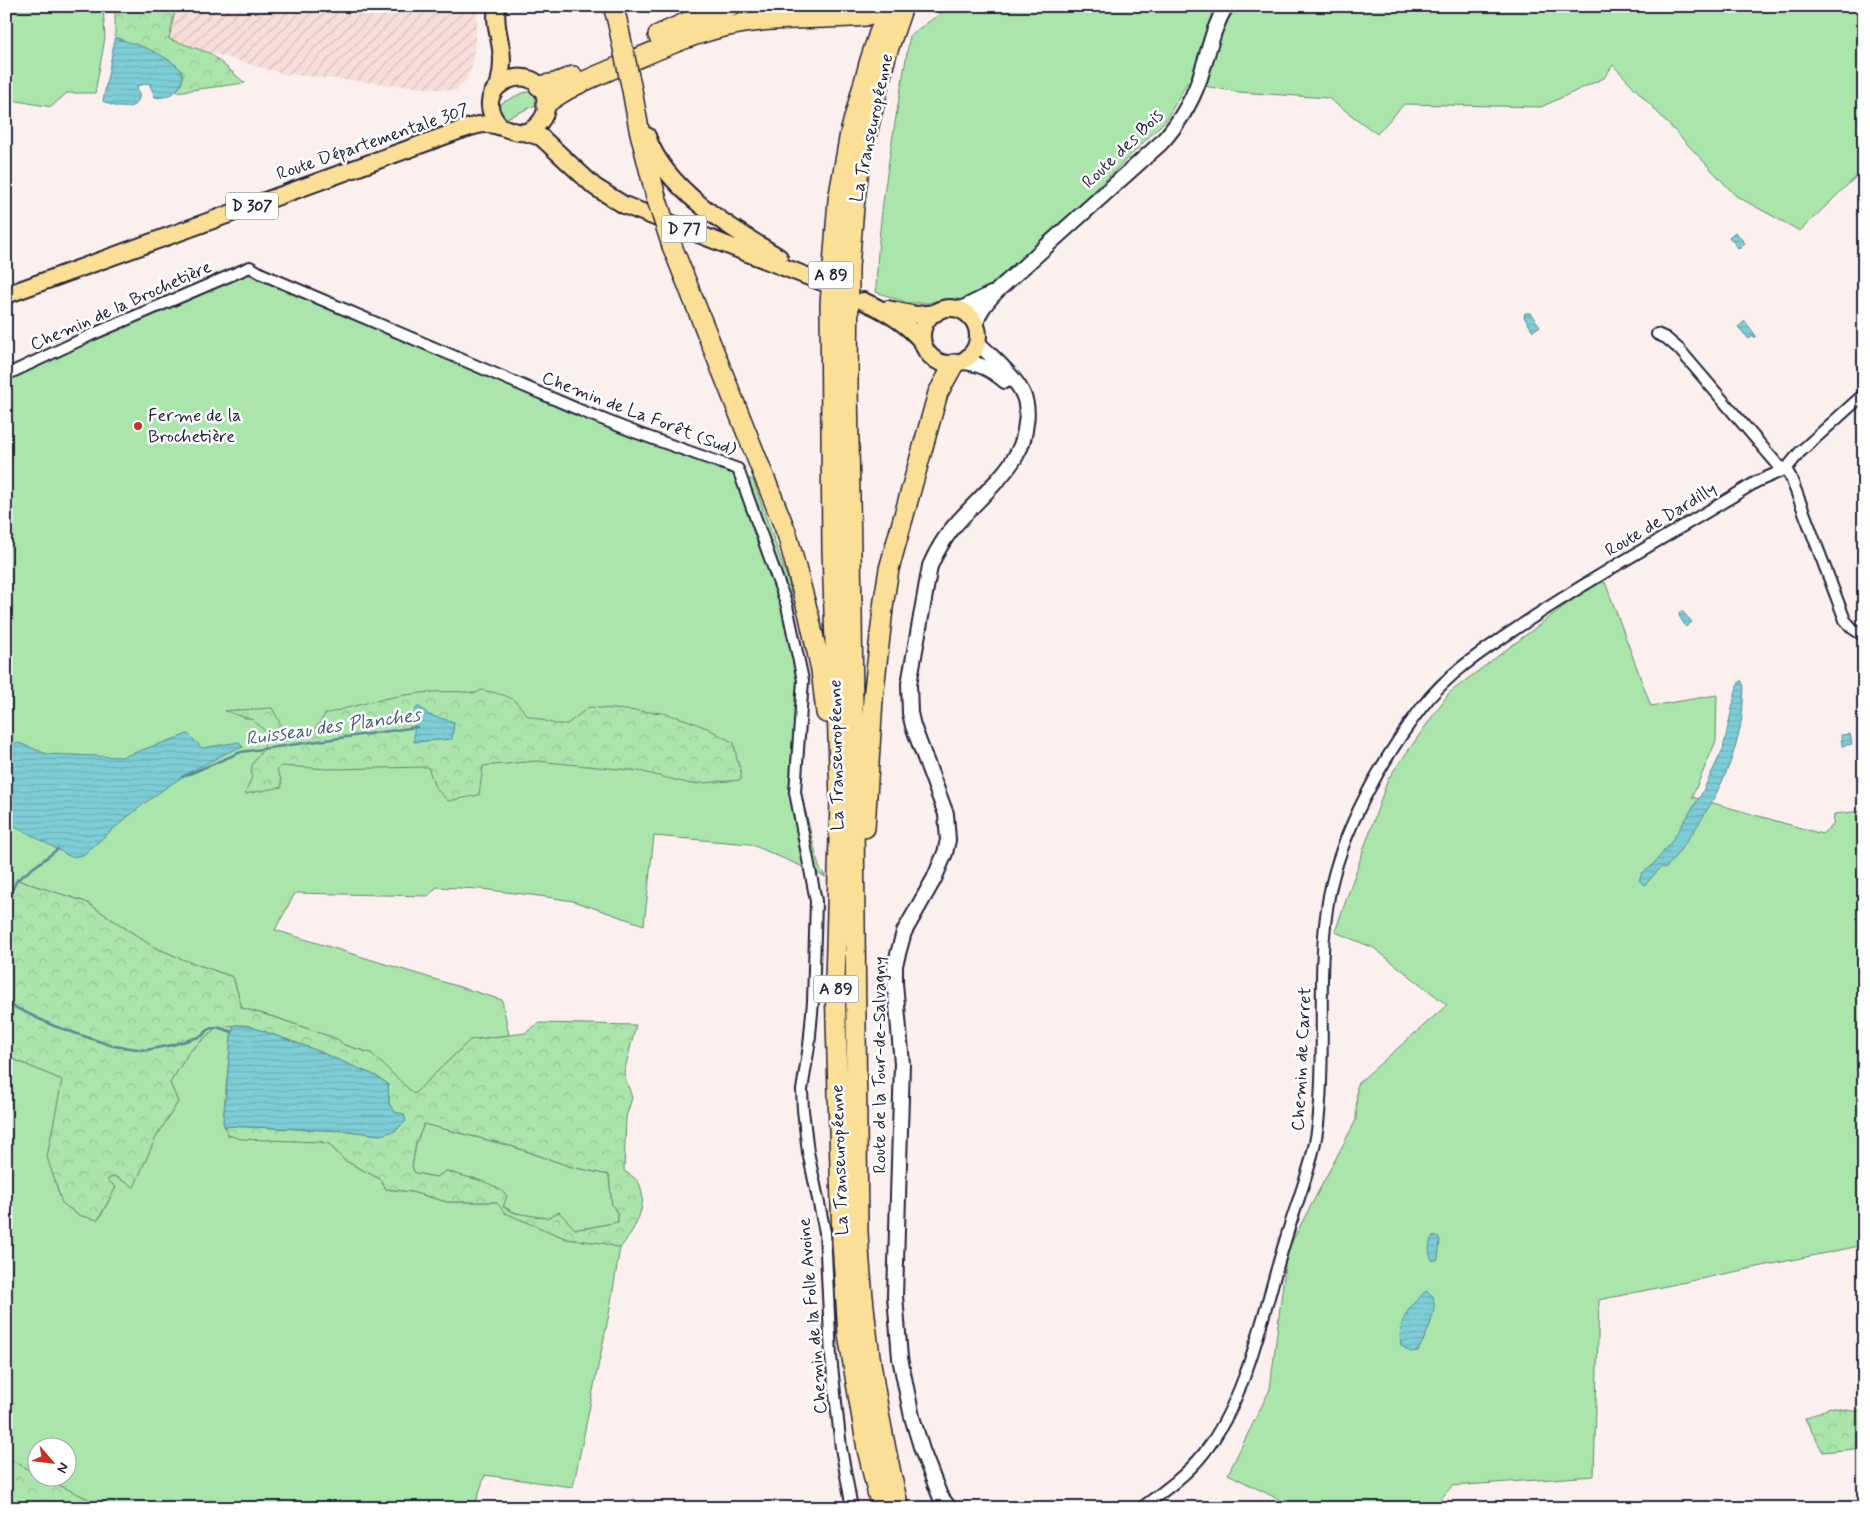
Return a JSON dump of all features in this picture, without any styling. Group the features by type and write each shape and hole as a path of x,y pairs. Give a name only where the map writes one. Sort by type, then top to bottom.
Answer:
{"highway":[{"path":"538,96 612,56 707,13 731,6"},
{"name":"La Transeuropéenne","path":"881,1508 867,1449 848,1334 842,1242 835,982 840,800 830,439 830,304 838,200 850,133 870,60 888,6"},
{"name":"La Transeuropéenne","path":"899,1508 878,1414 861,1290 858,1232 848,266 860,162 884,65 903,6"},
{"path":"617,13 634,89 639,129 656,197 672,246 788,534 821,670 832,775 840,800"},
{"path":"538,96 559,94 576,84 687,37 726,26 760,22 866,16"},
{"path":"854,866 864,842 873,699 884,600 890,569 938,393 958,363"}],"main road":[{"path":"497,6 496,26 501,47 502,65 499,84"},
{"path":"504,6 502,21 510,55 538,96 538,124 524,132 511,132 500,126 492,115 490,102 495,89 499,84 510,78 538,96"},
{"name":"D 77","path":"524,132 541,137 595,187 624,205 815,279 746,237 678,185 658,161 651,147 634,89"},
{"name":"D 77","path":"538,96 544,120 571,164"},
{"name":"Route Départementale 307","path":"6,285 38,275 474,115 490,102"},
{"name":"Route Départementale 307","path":"6,295 458,131 488,124 500,126"},
{"path":"923,343 908,327 869,304 917,315 936,313"},
{"path":"943,310 959,310 972,319 977,336 969,357 958,363 938,361 926,350 923,343 922,334 925,326 929,318 936,313 943,310"}],"street":[{"name":"Route des Bois","path":"977,336 977,319 1000,288 1162,143 1174,128 1190,102 1203,69 1212,34 1226,6"},
{"name":"Chemin de la Brochetière","path":"7,372 91,334 250,267"},
{"name":"Chemin de La Forêt (Sud)","path":"250,267 589,414 738,469 787,606 803,680 796,792 816,901 812,1002"},
{"name":"Route des Bois","path":"959,310 1000,288"},
{"path":"1657,334 1666,338 1679,349 1778,465 1786,469 1792,478 1845,620 1852,628 1864,636"},
{"name":"Route de la Tour-de-Salvagny","path":"949,1508 940,1496 922,1450 912,1417 900,1358 895,1296 902,1064 895,965 904,932 934,879 945,853 948,840 946,814 913,726 910,706 909,684 930,566 936,550 952,529 1009,466 1022,445 1028,414 1022,391 977,336"},
{"path":"958,363 977,363 1004,380 1016,396 1026,426"},
{"name":"Route de Dardilly","path":"1465,664 1572,591 1756,482 1786,469 1800,452 1864,394"},
{"name":"Chemin de Carret","path":"1142,1508 1178,1479 1204,1454 1240,1390 1286,1237 1312,1160 1319,1118 1322,1080 1321,1003 1324,941 1330,896 1339,861 1352,826 1391,752 1422,707 1444,680 1465,664"},
{"name":"Chemin de la Folle Avoine","path":"812,1002 809,1046 802,1090 803,1110 808,1152 825,1232 831,1357 841,1448 852,1508"}],"shaded area":[{"path":"176,6 479,6 472,67 466,80 456,91 284,74 248,64 169,39"}],"green space":[{"path":"6,6 103,6 105,38 95,93 67,93 51,107 6,99"},
{"path":"115,6 176,6 169,39 210,53 245,83 176,92 181,85 177,66 146,49 115,38"},
{"path":"951,6 1864,6 1864,169 1800,231 1736,196 1613,65 1604,78 1541,107 1404,104 1377,134 1328,98 1238,92 1187,83 1166,120 1065,220 982,293 964,301 943,299 929,303 908,303 876,292 877,260 888,163 910,35"},
{"path":"531,91 538,104 505,119 499,111 498,105 520,94"},
{"path":"251,273 590,418 753,480 789,583 796,620 802,678 803,737 801,792 819,867 826,877 750,844 654,836 644,925 573,901 481,889 437,887 428,896 295,893 275,930 502,1000 509,1035 470,1040 414,1095 371,1053 344,1045 337,1039 277,1018 242,1008 233,977 184,960 152,946 86,902 17,880 12,890 6,889 6,376"},
{"path":"1605,582 1651,706 1717,695 1716,741 1692,797 1822,834 1833,825 1834,814 1864,811 1864,1245 1599,1300 1594,1476 1452,1486 1433,1508 1296,1508 1228,1474 1270,1389 1287,1251 1356,1120 1357,1084 1447,1005 1374,948 1335,932 1388,779 1449,693 1592,585"},
{"path":"482,690 508,697 522,708 526,715 555,724 567,724 589,707 663,713 684,719 707,728 734,743 741,780 691,784 639,771 537,761 483,766 479,795 448,801 435,787 428,767 329,769 281,766 277,771 282,787 245,794 252,777 253,763 264,748 266,732 253,720 225,711 272,708 288,738 306,735 318,725 325,714 363,704 418,693 476,693"},
{"path":"17,880 86,902 152,946 184,960 233,977 242,1008 277,1018 337,1039 344,1045 371,1053 414,1094 470,1040 525,1033 539,1023 636,1025 624,1073 632,1098 626,1117 624,1171 639,1183 642,1191 641,1209 635,1226 620,1248 603,1243 567,1239 505,1213 496,1202 447,1202 412,1192 386,1189 380,1179 344,1160 329,1144 321,1142 241,1139 228,1135 225,1126 349,1131 380,1135 395,1112 389,1104 388,1084 376,1076 308,1047 249,1026 239,1025 217,1027 189,1052 170,1083 178,1102 155,1139 134,1187 114,1176 107,1180 116,1187 98,1220 78,1215 62,1203 47,1157 62,1080 6,1056 6,889 12,890","holes":["424,1124 511,1146 572,1167 609,1175 612,1205 618,1214 618,1222 575,1229 559,1212 547,1218 515,1213 503,1207 507,1196 494,1186 447,1171 436,1177 415,1173 412,1167 416,1143"]},
{"path":"234,1025 231,1037 223,1123 228,1135 329,1144 344,1160 380,1179 386,1189 412,1192 447,1202 496,1202 506,1213 567,1239 603,1243 620,1248 609,1314 573,1487 485,1475 474,1508 107,1508 61,1486 78,1486 78,1436 28,1436 28,1469 6,1457 6,1056 63,1080 47,1157 99,1219 116,1187 106,1180 114,1176 134,1186 155,1139 178,1102 170,1083 189,1052 217,1027"},
{"path":"424,1124 511,1146 572,1167 609,1175 612,1205 618,1214 618,1222 574,1229 561,1221 521,1214 508,1209 498,1202 475,1178 465,1178 447,1171 436,1177 415,1173 412,1167 416,1143"},
{"path":"1830,1407 1864,1411 1864,1448 1823,1452 1805,1419"},
{"path":"6,1457 28,1469 28,1486 61,1486 107,1508 6,1508"}],"water":[{"path":"115,38 148,49 172,62 182,72 183,78 178,89 167,96 155,97 149,83 137,86 139,98 133,106 117,107 103,101"},
{"path":"1735,232 1745,243 1739,249 1729,237"},
{"path":"1525,313 1530,313 1540,326 1533,331 1524,317"},
{"path":"1745,321 1756,336 1754,338 1753,336 1749,339 1738,327"},
{"path":"1682,611 1692,622 1686,627 1678,613"},
{"path":"1741,680 1744,686 1741,723 1729,766 1721,784 1701,820 1678,853 1666,868 1661,867 1645,885 1639,880 1642,873 1651,867 1669,845 1701,795 1723,749 1737,686"},
{"path":"417,707 420,707 429,715 454,722 452,739 414,742 414,713"},
{"path":"188,734 202,748 239,742 243,747 222,755 176,781 144,804 83,855 71,857 6,821 6,745 19,743 47,754 122,757"},
{"path":"1850,734 1852,744 1842,746 1841,735"},
{"path":"234,1025 249,1026 308,1047 376,1076 388,1084 389,1104 395,1112 404,1114 406,1121 395,1131 380,1135 349,1131 225,1126 223,1123 231,1037"},
{"path":"1433,1236 1440,1240 1438,1259 1433,1261 1429,1249"},
{"path":"1426,1291 1433,1296 1433,1317 1418,1351 1410,1352 1401,1345 1401,1329 1406,1315 1414,1303"}],"waterway":[{"name":"Ruisseau des Planches","path":"182,777 241,752 417,727"},
{"name":"Ruisseau des Planches","path":"6,902 17,880 58,849"},
{"path":"6,1003 54,1026 113,1046 146,1050 202,1036 209,1029 217,1027 232,1032"}],"place":[{"name":"Ferme de la Brochetière","path":"138,426"}]}
